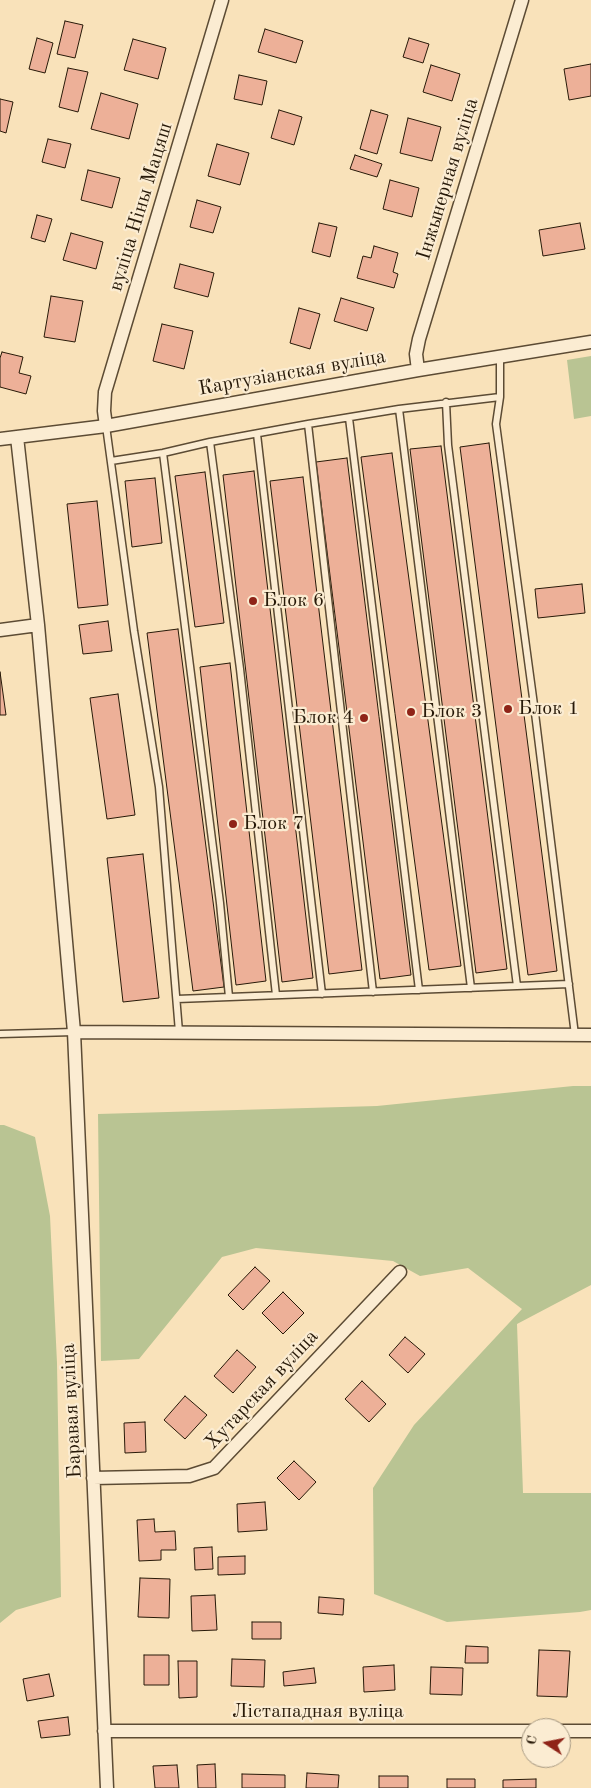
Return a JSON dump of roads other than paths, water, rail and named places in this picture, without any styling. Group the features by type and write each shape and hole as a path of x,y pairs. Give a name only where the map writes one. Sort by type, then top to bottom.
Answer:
{"street":[{"name":"вуліца Ніны Мацяш","path":"106,426 104,411 105,392 222,0"},
{"name":"Інжынерная вуліца","path":"418,370 416,354 419,339 522,0"},
{"name":"Картузіанская вуліца","path":"0,440 106,426 418,370 591,342"},
{"name":"Баравая вуліца","path":"16,437 38,625 74,1032 107,1788"},
{"path":"0,630 38,625"},
{"path":"74,1032 591,1035"},
{"name":"Хутарская вуліца","path":"94,1478 189,1476 214,1468 400,1272"},
{"name":"Лістападная вуліца","path":"104,1731 521,1731"},
{"path":"571,1731 591,1731"}],"lane":[{"path":"500,357 500,397 496,424 534,705 575,1035"},
{"path":"110,461 163,453 210,442 399,409 500,397"},
{"path":"446,402 448,445 517,986"},
{"path":"399,409 471,988"},
{"path":"349,418 419,990"},
{"path":"308,424 373,992"},
{"path":"106,426 134,632 159,787 179,1032"},
{"path":"257,434 322,994"},
{"path":"210,442 240,669 276,995"},
{"path":"163,453 220,903 229,997"},
{"path":"177,999 569,984"},
{"path":"0,1034 74,1032"}],"place":[{"name":"Блок 6","path":"253,601"},
{"name":"Блок 1","path":"508,709"},
{"name":"Блок 3","path":"411,712"},
{"name":"Блок 4","path":"364,718"},
{"name":"Блок 7","path":"233,824"}]}
